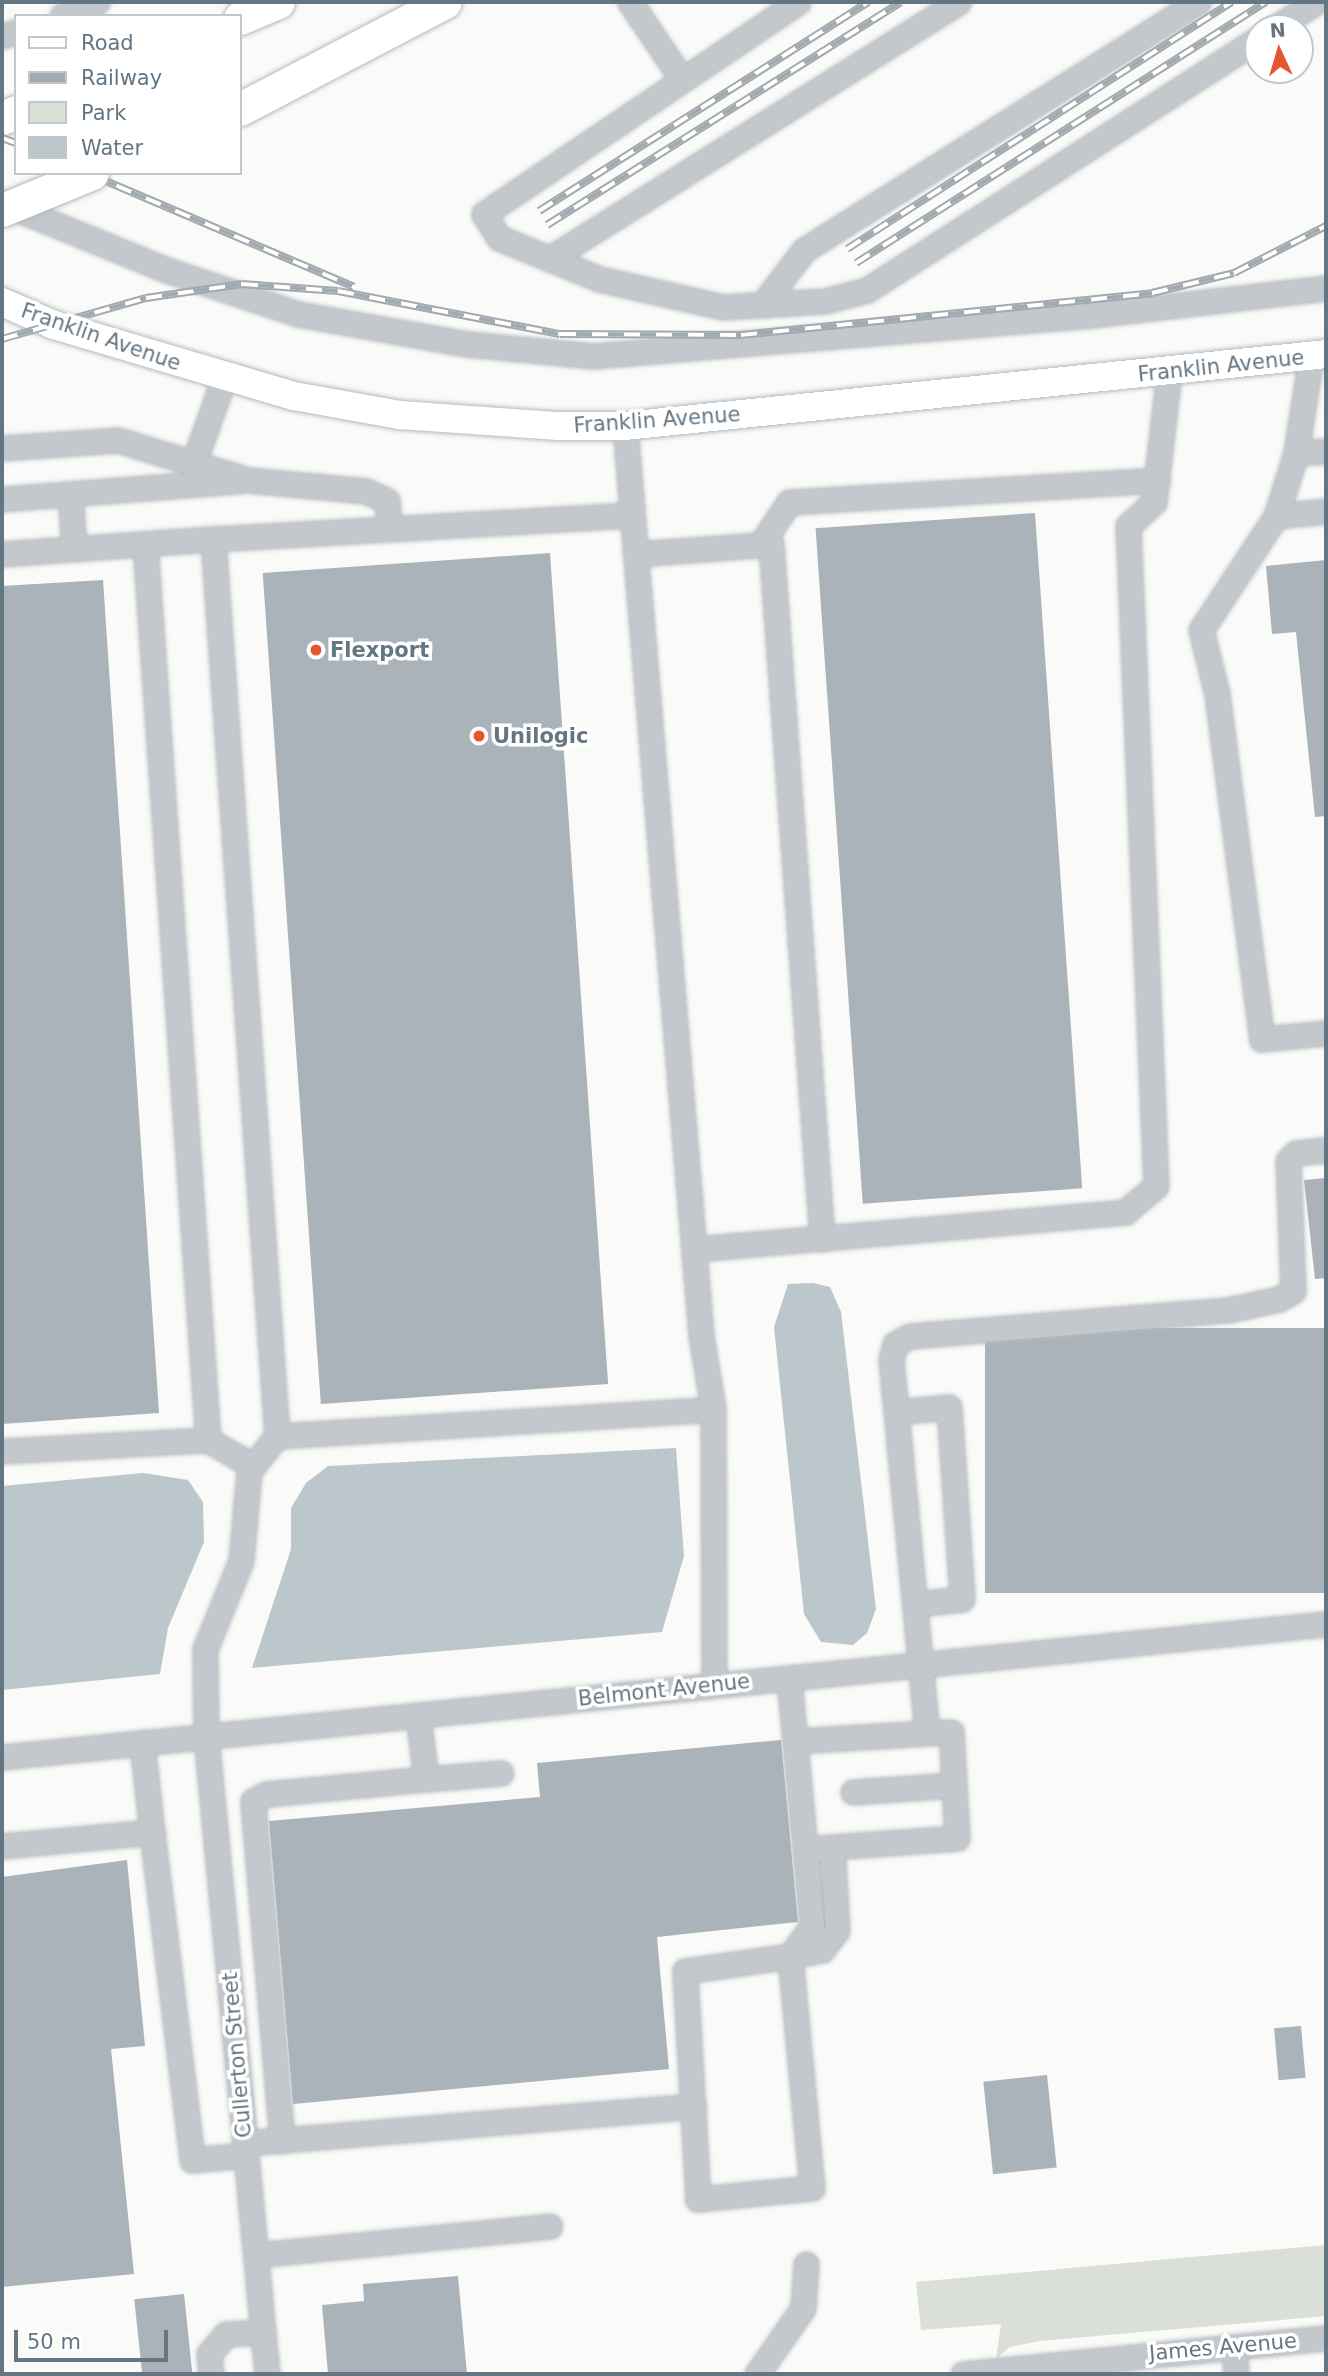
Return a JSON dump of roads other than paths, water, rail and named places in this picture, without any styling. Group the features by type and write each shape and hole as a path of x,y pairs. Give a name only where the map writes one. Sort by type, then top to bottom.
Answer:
{"highway":[{"path":"242,17 278,2"},
{"path":"242,108 445,2"},
{"path":"2,210 87,175"}],"main road":[{"name":"Franklin Avenue","path":"2,302 224,378 400,415 625,426 1318,356"}],"street":[{"path":"63,14 97,2"},
{"path":"629,2 681,78"},
{"path":"798,2 681,78 484,214 499,238 600,279 711,304 762,305 825,301 867,290 1244,48"},
{"path":"549,258 958,2"},
{"path":"762,305 804,250 1198,2"},
{"path":"1297,14 1316,2"},
{"path":"2,203 167,270 298,314 467,344 593,356 1092,315 1326,288"},
{"path":"1318,356 1296,453 1276,516 1201,630 1203,652 1217,694 1262,1039 1326,1033"},
{"path":"695,1250 1125,1212 1156,1186 1128,526 1154,502 1169,372"},
{"path":"194,463 224,378"},
{"path":"625,426 695,1250 713,1409 714,1685"},
{"path":"2,448 118,440 248,480"},
{"path":"1296,453 1326,451"},
{"path":"2,499 248,480 379,494 387,501 390,530"},
{"path":"761,544 789,502 1157,480"},
{"path":"70,494 74,549"},
{"path":"1276,516 1326,511"},
{"path":"2,554 632,515"},
{"path":"2,1451 208,1440 253,1466 277,1436 213,540"},
{"path":"145,544 208,1440"},
{"path":"636,554 771,544 822,1239"},
{"path":"927,1733 891,1360 895,1344 909,1336 1228,1310 1279,1299 1293,1291 1288,1161 1296,1153 1326,1150"},
{"path":"896,1412 949,1407 962,1599 916,1604"},
{"path":"277,1436 713,1409"},
{"name":"Cullerton Street","path":"253,1466 241,1561 205,1650 206,1736 267,2374"},
{"name":"Belmont Avenue","path":"2,1757 1326,1623"},
{"path":"789,1678 812,1926 790,1956 812,2188 698,2199 685,1971 790,1956 822,1950 837,1930 832,1847"},
{"path":"418,1715 426,1779"},
{"path":"795,1741 951,1732 957,1838 805,1849"},
{"path":"142,1743 192,2160 282,2141 692,2106"},
{"path":"282,2141 251,1811 259,1796 501,1773"},
{"path":"853,1791 954,1785"},
{"path":"2,1846 152,1832"},
{"path":"221,1894 258,1891"},
{"path":"256,2255 550,2227"},
{"path":"757,2374 803,2308 806,2264"},
{"path":"211,2374 209,2354 226,2334 263,2332"},
{"name":"James Avenue","path":"962,2374 1114,2366 1234,2347 1326,2338"},
{"path":"1234,2347 1236,2374"}],"water":[{"path":"813,1283 830,1287 841,1312 876,1609 867,1633 853,1645 821,1642 804,1614 774,1327 788,1284"},
{"path":"676,1448 684,1556 662,1632 252,1668 291,1549 291,1508 306,1483 328,1466"},
{"path":"143,1473 188,1480 203,1502 204,1542 168,1628 160,1674 2,1690 2,1486"}],"railway":[{"path":"539,211 868,2"},
{"path":"547,225 901,2"},
{"path":"847,249 1232,2"},
{"path":"856,263 1266,2"},
{"path":"2,138 14,142"},
{"path":"92,175 354,287"},
{"path":"2,339 146,298 242,284 338,291 560,334 741,335 1152,293 1234,273 1326,226"}],"place":[{"name":"Flexport","path":"316,650"},
{"name":"Unilogic","path":"479,736"}]}
